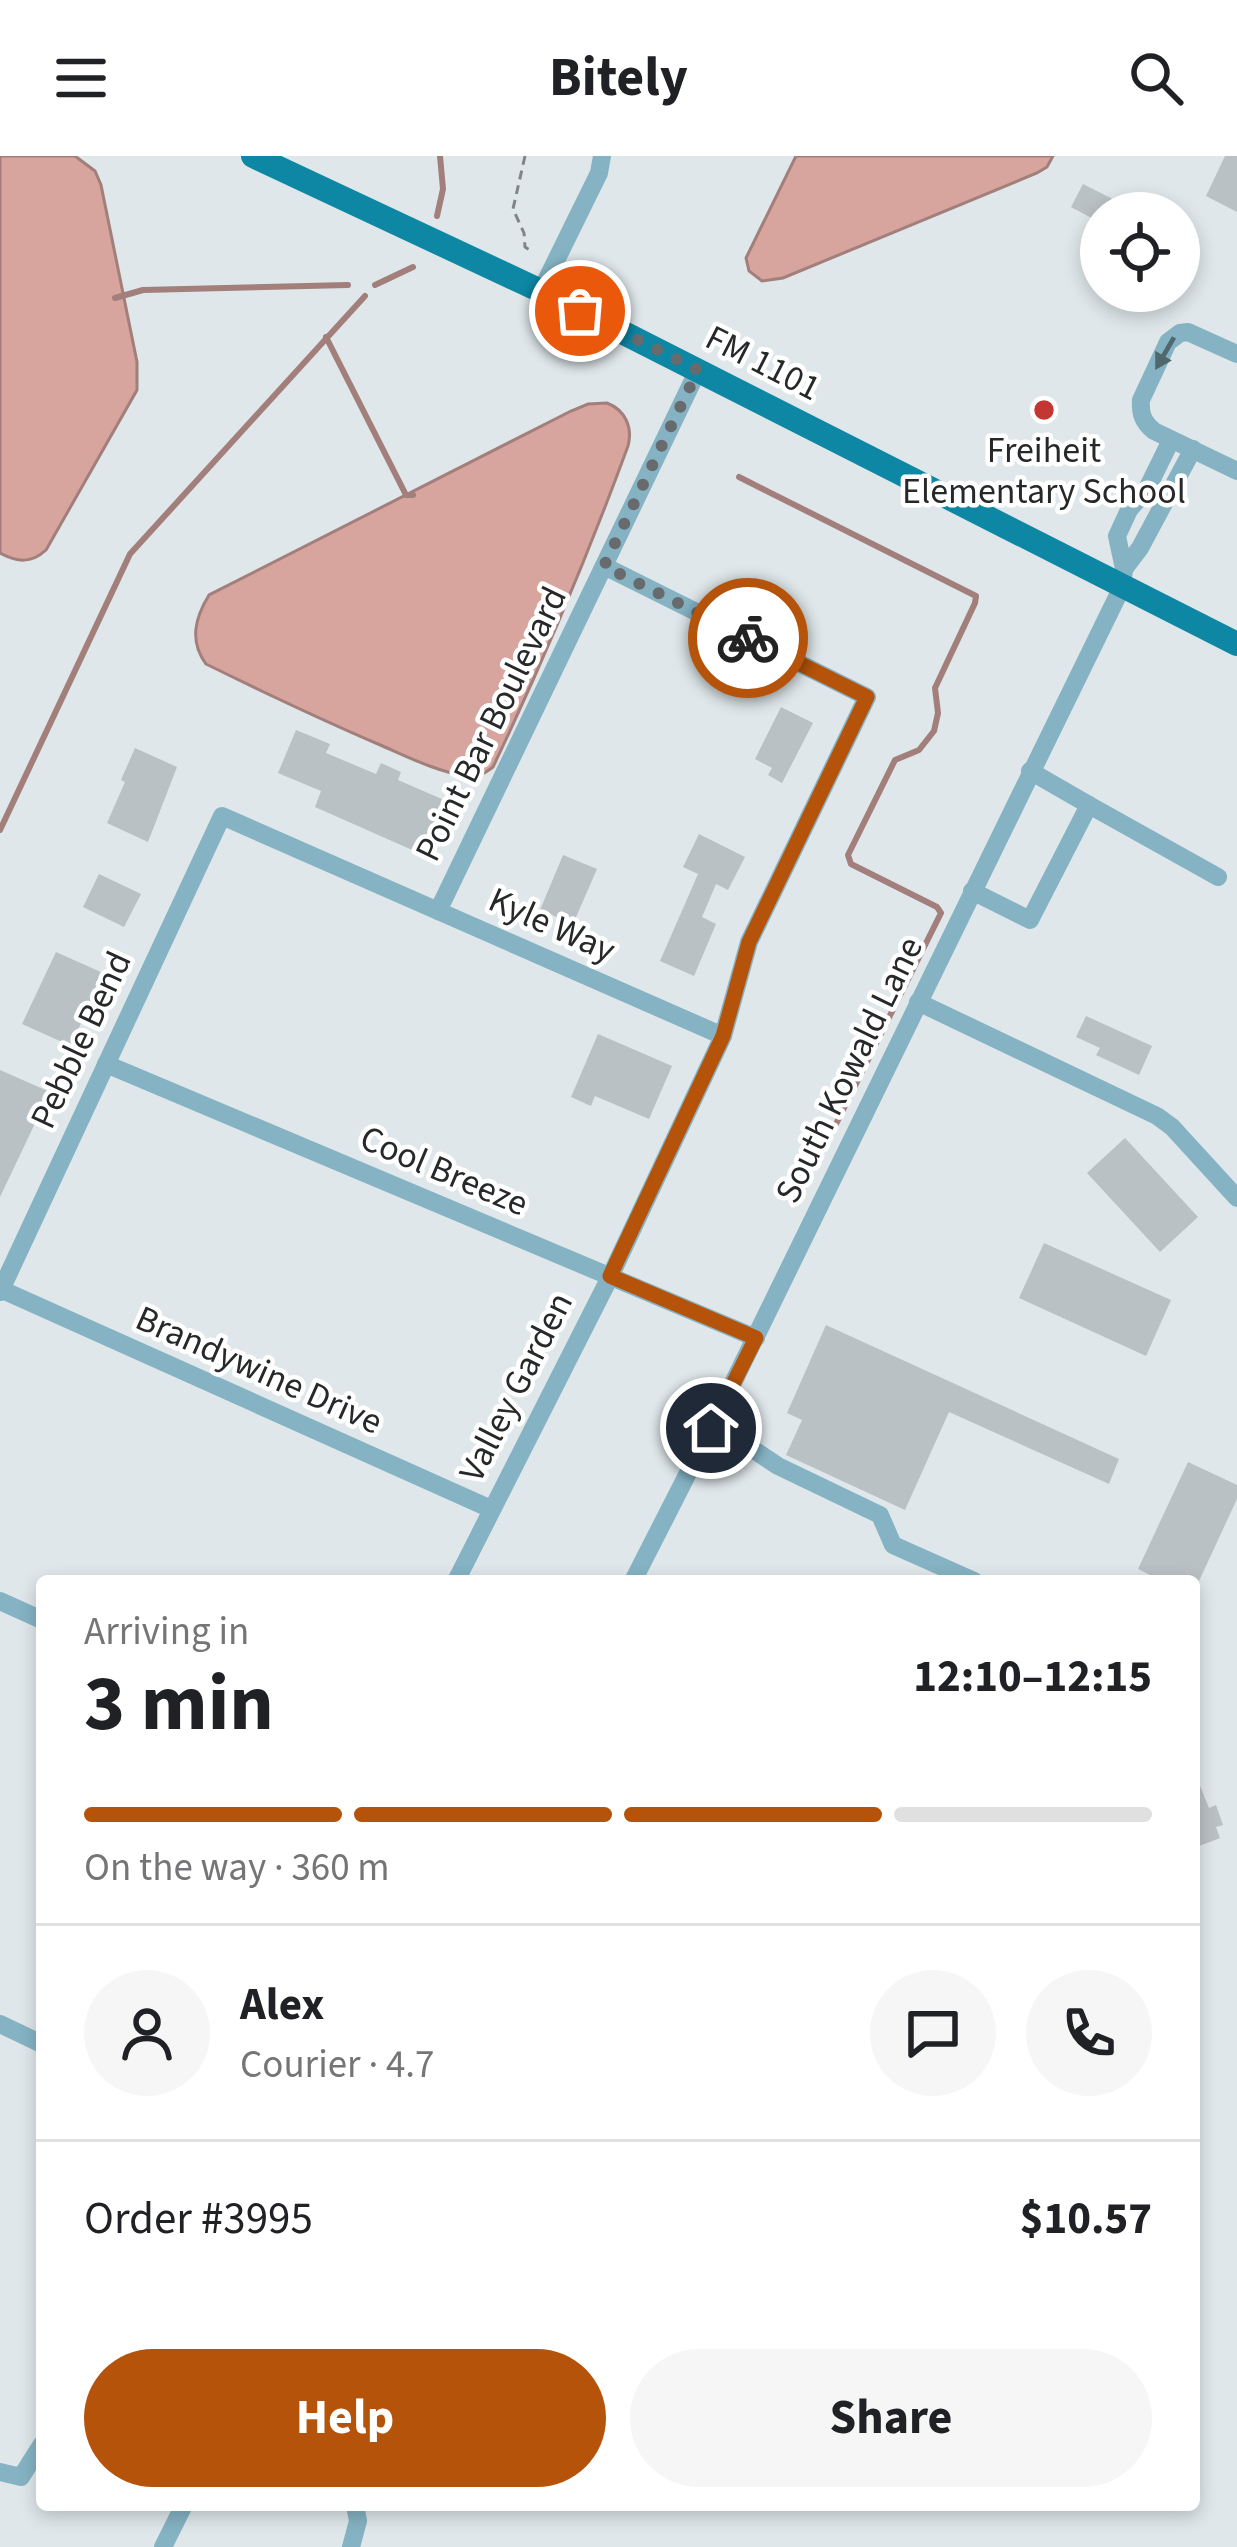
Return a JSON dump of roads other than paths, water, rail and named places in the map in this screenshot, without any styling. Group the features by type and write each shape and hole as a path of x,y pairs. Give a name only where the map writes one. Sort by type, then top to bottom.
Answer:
{"main road":[{"name":"FM 1101","path":"253,156 541,291 1123,578 1237,644"}],"street":[{"path":"541,291 602,156"},
{"path":"1237,354 1188,332 1180,333 1168,342 1141,400 1148,426 1237,471"},
{"name":"Point Bar Boulevard","path":"438,911 698,370"},
{"path":"1123,578 1117,536 1171,440"},
{"name":"South Kowald Lane","path":"636,1575 756,1338 1123,578 1193,449"},
{"name":"Valley Garden","path":"459,1575 610,1276 723,1036 749,942 867,697 604,566"},
{"path":"1030,771 1218,877"},
{"path":"972,891 1030,920 1089,805"},
{"name":"Kyle Way","path":"222,816 723,1036"},
{"name":"Pebble Bend","path":"0,1290 222,816"},
{"path":"918,1002 1157,1116 1237,1198"},
{"name":"Cool Breeze","path":"106,1064 756,1338"},
{"name":"Brandywine Drive","path":"0,1290 491,1509"},
{"path":"711,1428 880,1515 893,1545 960,1575"},
{"path":"0,1601 36,1617"},
{"path":"0,2024 36,2041"},
{"path":"0,2473 21,2477 36,2453"},
{"path":"181,2511 165,2542 186,2547"},
{"path":"352,2547 356,2511"}],"waterway":[{"path":"437,216 443,189 440,156"},
{"path":"375,285 413,267"},
{"path":"115,298 143,290 348,285"},
{"path":"0,830 130,554 365,296"},
{"path":"326,337 406,495 413,495"},
{"path":"739,477 976,596 935,688 934,731 919,750 895,760 848,855 851,864 941,913 833,1130"}],"place":[{"name":"Freiheit Elementary School","path":"1044,410"}]}
